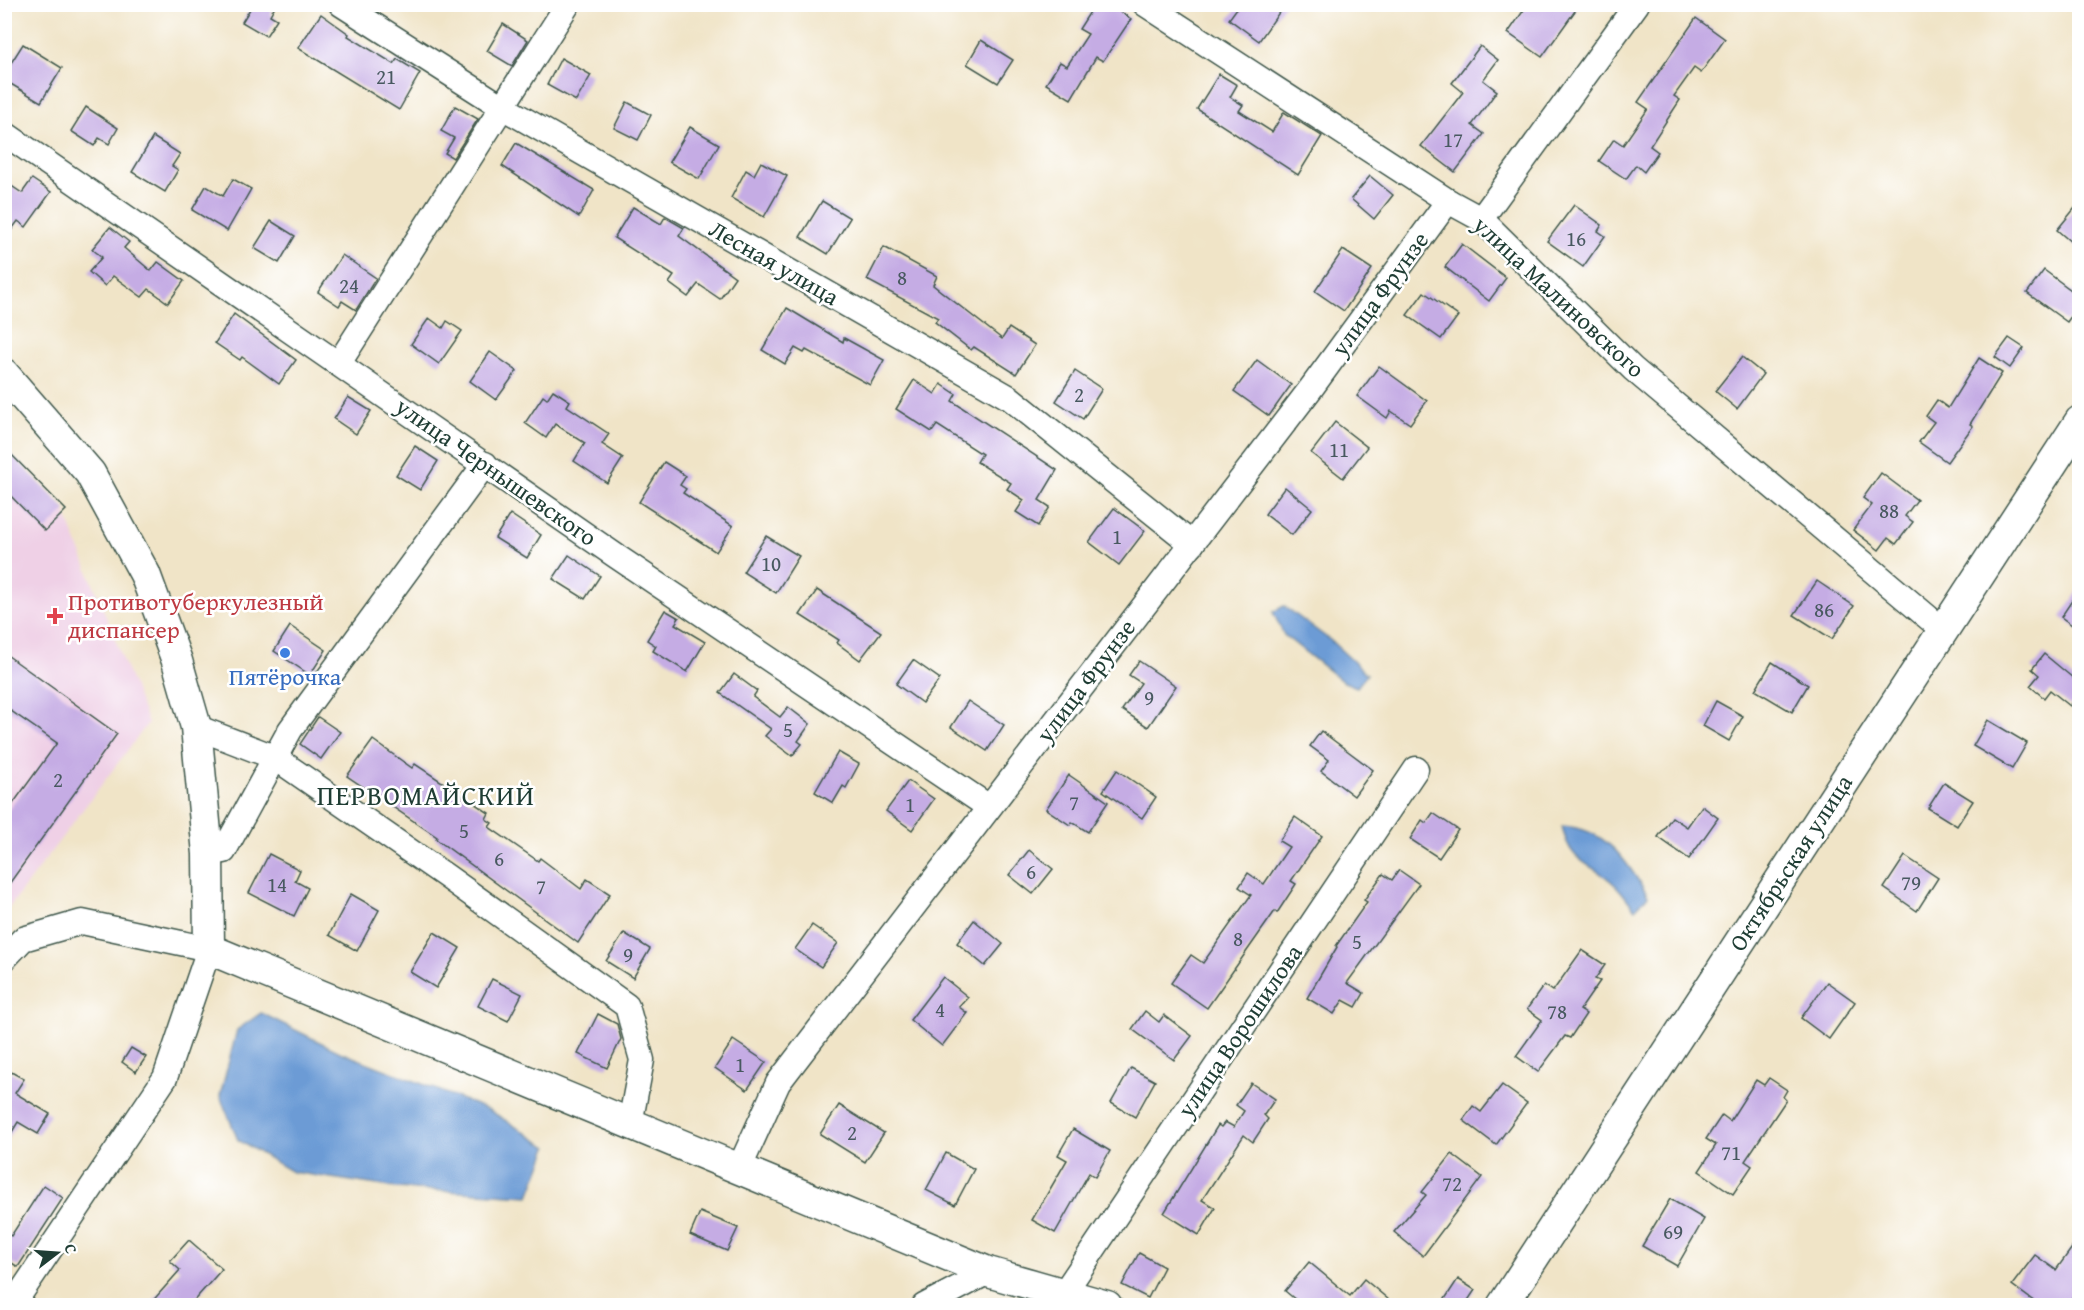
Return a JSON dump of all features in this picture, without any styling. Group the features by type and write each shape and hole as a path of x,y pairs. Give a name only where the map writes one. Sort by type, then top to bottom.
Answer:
{"street":[{"name":"Лесная улица","path":"341,4 504,108 1010,398 1192,544"},
{"path":"339,363 504,108 568,4"},
{"name":"улица Малиновского","path":"1145,4 1448,201 1481,219 1633,369 1943,630"},
{"path":"1481,219 1637,4"},
{"name":"улица Чернышевского","path":"4,133 485,464 990,807"},
{"name":"улица Фрунзе","path":"739,1169 778,1083 1312,387 1448,201"},
{"path":"4,374 90,473 145,574 177,661 195,727 208,854 210,949 165,1078 12,1305"},
{"name":"Октябрьская улица","path":"1502,1305 2079,421"},
{"path":"208,854 224,851 290,730 485,464"},
{"path":"195,727 274,757 627,1006 642,1060 630,1124"},
{"name":"улица Ворошилова","path":"1064,1293 1416,769"},
{"path":"4,960 23,939 82,922 210,949 988,1272 1107,1305"},
{"path":"924,1305 988,1272"}],"shaded area":[{"name":"Противотуберкулезный диспансер","path":"4,450 64,510 148,723 5,913"}],"water":[{"path":"1284,606 1330,640 1367,674 1357,687 1342,681 1284,635 1273,612"},
{"path":"1562,826 1577,828 1603,840 1623,859 1648,896 1635,909 1614,884 1576,856 1570,849"},
{"path":"261,1013 340,1052 489,1110 548,1147 529,1196 397,1188 292,1172 238,1140 220,1096 237,1030"}],"building":[{"path":"253,4 276,4 270,15 277,19 266,36 242,22"},
{"path":"1095,4 1109,4 1131,19 1103,61 1096,57 1071,99 1046,84 1060,62 1067,66 1088,34 1079,29"},
{"path":"1240,4 1285,4 1259,41 1229,19"},
{"path":"1528,4 1580,4 1542,57 1508,33"},
{"path":"321,14 349,34 348,36 394,64 397,59 420,73 399,110 298,48"},
{"path":"1696,18 1725,39 1701,73 1694,68 1674,96 1680,100 1650,146 1658,152 1644,172 1636,165 1626,179 1599,161 1614,139 1623,145 1648,109 1638,102"},
{"path":"503,24 528,40 512,66 487,51"},
{"path":"981,40 1013,60 998,83 967,64"},
{"path":"23,44 62,68 41,102 4,80 4,74"},
{"path":"1480,46 1498,60 1483,80 1497,91 1472,125 1484,134 1455,172 1421,146 1463,92 1452,83"},
{"path":"561,58 591,75 576,101 547,85"},
{"path":"1219,74 1237,85 1230,97 1243,105 1239,111 1272,132 1284,112 1322,136 1298,175 1197,109"},
{"path":"627,102 651,115 638,140 614,128"},
{"path":"455,106 478,119 453,158 445,153 454,138 441,131"},
{"path":"86,107 118,128 109,144 99,138 94,146 71,131"},
{"path":"690,127 719,144 699,179 669,162"},
{"path":"153,137 180,154 172,166 178,170 165,192 132,172"},
{"path":"516,143 594,190 579,217 502,166"},
{"path":"761,162 787,176 764,217 731,198 746,170 754,175"},
{"path":"1370,176 1393,195 1374,219 1351,199"},
{"path":"32,179 51,192 26,227 18,221 4,240 4,181 22,193"},
{"path":"233,179 251,189 227,231 192,210 206,186 223,196"},
{"path":"822,201 850,218 828,254 800,237"},
{"path":"2079,203 2079,249 2057,230"},
{"path":"1574,205 1602,225 1598,231 1605,236 1583,267 1547,241"},
{"path":"633,207 661,224 665,217 684,228 679,236 735,277 720,299 698,284 688,297 669,283 674,276 614,238"},
{"path":"271,221 295,236 279,263 254,248"},
{"path":"110,227 129,242 124,248 151,271 158,262 184,281 168,303 149,289 142,297 113,276 105,286 89,272 102,257 92,249"},
{"path":"1462,244 1506,278 1489,301 1445,267"},
{"path":"884,247 937,276 933,285 1002,339 1009,328 1035,345 1016,374 974,347 971,350 935,322 938,318 867,280"},
{"path":"1343,250 1372,269 1344,311 1315,291"},
{"path":"342,255 376,278 356,310 342,301 339,306 318,292"},
{"path":"2044,270 2079,296 2079,305 2067,322 2027,293"},
{"path":"1424,292 1458,316 1441,339 1407,315"},
{"path":"787,308 843,342 844,338 884,360 870,385 806,350 804,353 795,348 785,364 762,350"},
{"path":"234,314 296,360 279,384 242,357 240,360 215,343"},
{"path":"429,318 443,328 447,321 462,331 439,364 411,344"},
{"path":"2009,338 2024,348 2010,368 1995,357"},
{"path":"490,352 517,371 496,400 470,381"},
{"path":"1742,357 1763,374 1737,409 1715,391"},
{"path":"1979,358 2002,373 1970,424 1973,426 1947,462 1919,442 1934,422 1926,416 1937,400 1948,408"},
{"path":"1257,360 1291,385 1269,416 1234,391"},
{"path":"1379,366 1427,401 1410,424 1391,411 1387,418 1357,396"},
{"path":"1075,371 1102,389 1083,419 1056,401"},
{"path":"914,380 935,394 941,384 956,394 952,401 1057,470 1039,500 1050,507 1038,526 1016,512 1024,500 1007,489 1011,483 977,462 982,454 937,425 932,432 896,409"},
{"path":"553,390 570,401 567,406 609,434 602,444 623,458 607,483 574,461 585,443 555,424 546,438 525,423 543,396 547,399"},
{"path":"348,397 371,411 356,434 334,419"},
{"path":"1335,422 1367,447 1343,478 1311,453"},
{"path":"415,446 438,461 420,490 396,475"},
{"path":"4,447 66,510 45,531 4,489"},
{"path":"664,462 686,476 680,485 686,489 683,493 733,526 716,552 639,502"},
{"path":"1881,473 1917,500 1905,516 1913,522 1896,544 1888,538 1879,550 1853,530 1872,505 1863,498"},
{"path":"1285,487 1312,509 1292,535 1265,514"},
{"path":"1114,508 1145,531 1119,565 1089,542"},
{"path":"510,514 541,535 527,558 495,538"},
{"path":"766,536 799,556 776,593 743,572"},
{"path":"569,555 600,576 585,599 553,579"},
{"path":"1817,581 1854,606 1832,639 1794,615"},
{"path":"817,590 881,632 860,660 837,643 839,640 800,615"},
{"path":"2079,590 2079,630 2061,617"},
{"path":"665,610 679,618 675,624 705,642 687,672 653,651 656,646 647,640"},
{"path":"290,626 326,650 310,675 274,651"},
{"path":"4,653 117,734 4,891 4,816 57,743 4,706"},
{"path":"2044,654 2079,683 2079,695 2070,706 2050,690 2044,698 2030,686 2039,675 2032,669"},
{"path":"913,660 940,679 922,703 896,684"},
{"path":"1139,661 1176,686 1148,727 1122,710 1141,683 1129,675"},
{"path":"1772,662 1808,685 1792,712 1755,690"},
{"path":"734,674 757,691 753,697 780,717 788,707 810,724 798,741 802,744 792,756 765,736 771,729 720,693"},
{"path":"968,701 1004,725 987,751 951,727"},
{"path":"1716,701 1743,716 1729,741 1703,726"},
{"path":"318,717 340,732 321,759 300,744"},
{"path":"1988,720 2027,743 2012,769 1973,746"},
{"path":"1321,731 1373,770 1354,796 1321,771 1329,760 1310,746"},
{"path":"373,740 412,768 415,764 489,813 486,819 492,823 489,827 538,861 540,858 581,889 587,879 610,894 578,943 436,839 437,837 347,776"},
{"path":"838,752 859,764 846,788 843,786 833,803 815,792"},
{"path":"1117,770 1156,797 1142,818 1103,791"},
{"path":"1069,775 1108,802 1088,832 1072,822 1070,825 1046,809"},
{"path":"908,781 934,799 912,830 886,811"},
{"path":"1944,783 1973,801 1957,826 1928,808"},
{"path":"1702,806 1718,818 1689,859 1658,837 1672,817 1687,827"},
{"path":"1433,813 1458,830 1439,858 1410,839 1422,820 1426,823"},
{"path":"1295,817 1322,836 1291,881 1296,884 1277,913 1275,911 1207,1008 1171,983 1191,955 1203,963 1251,895 1239,887 1248,873 1264,884 1289,847 1279,841"},
{"path":"1029,850 1053,869 1033,894 1009,875"},
{"path":"269,854 300,870 295,881 308,888 294,916 249,893"},
{"path":"1905,856 1938,878 1917,911 1884,888"},
{"path":"1399,870 1419,884 1347,983 1364,993 1356,1007 1343,1000 1334,1014 1307,998 1336,946 1367,902 1364,900 1383,874 1392,880"},
{"path":"351,894 379,910 357,951 329,935"},
{"path":"974,920 1003,944 985,966 957,943"},
{"path":"812,925 838,943 821,967 795,949"},
{"path":"434,932 460,948 436,988 410,972"},
{"path":"624,933 650,949 633,978 606,961"},
{"path":"1582,950 1605,965 1595,979 1600,981 1580,1010 1586,1014 1570,1038 1565,1036 1538,1072 1516,1056 1542,1020 1527,1009 1544,985 1553,991"},
{"path":"943,977 968,997 959,1007 967,1013 942,1046 910,1020"},
{"path":"492,979 522,994 508,1021 478,1006"},
{"path":"1827,982 1855,1002 1829,1039 1801,1018"},
{"path":"1145,1011 1159,1022 1164,1015 1192,1036 1174,1060 1132,1029"},
{"path":"598,1014 617,1024 621,1039 607,1068 578,1054"},
{"path":"733,1040 766,1062 747,1090 715,1068"},
{"path":"131,1048 146,1057 136,1072 122,1062"},
{"path":"4,1068 24,1079 15,1093 50,1114 38,1134 18,1122 4,1145"},
{"path":"1131,1068 1155,1081 1135,1117 1111,1103"},
{"path":"1769,1078 1787,1090 1783,1097 1786,1100 1745,1161 1752,1166 1733,1194 1699,1171 1716,1145 1706,1139 1722,1115 1730,1121 1756,1080 1764,1085"},
{"path":"1251,1083 1275,1099 1264,1115 1268,1119 1253,1142 1244,1135 1202,1200 1215,1208 1199,1235 1164,1213 1218,1125 1221,1127 1225,1122 1234,1127 1244,1111 1236,1105"},
{"path":"1502,1085 1527,1103 1496,1145 1463,1120 1473,1106 1481,1112"},
{"path":"839,1105 884,1133 865,1162 820,1134"},
{"path":"1073,1129 1110,1151 1095,1177 1089,1173 1055,1233 1032,1220 1067,1160 1058,1155"},
{"path":"946,1153 974,1169 955,1205 926,1190"},
{"path":"1452,1154 1482,1177 1423,1256 1394,1232 1426,1195 1422,1192"},
{"path":"44,1185 63,1198 18,1267 4,1258 4,1231 11,1236"},
{"path":"1670,1199 1704,1219 1677,1266 1642,1246"},
{"path":"700,1212 738,1228 727,1251 690,1235"},
{"path":"2079,1238 2079,1288 2067,1305 2039,1305 2012,1285 2035,1255 2056,1270"},
{"path":"189,1240 222,1269 190,1305 149,1305 180,1270 170,1261"},
{"path":"1139,1253 1164,1267 1148,1298 1122,1285"},
{"path":"1309,1262 1350,1296 1364,1279 1395,1305 1302,1305 1285,1291"},
{"path":"1458,1279 1475,1290 1465,1305 1441,1305"}],"place":[{"name":"Противотуберкулезный диспансер","path":"55,616"},
{"name":"Пятёрочка","path":"285,653"}],"district":[{"name":"ПЕРВОМАЙСКИЙ","path":"426,796"}]}
